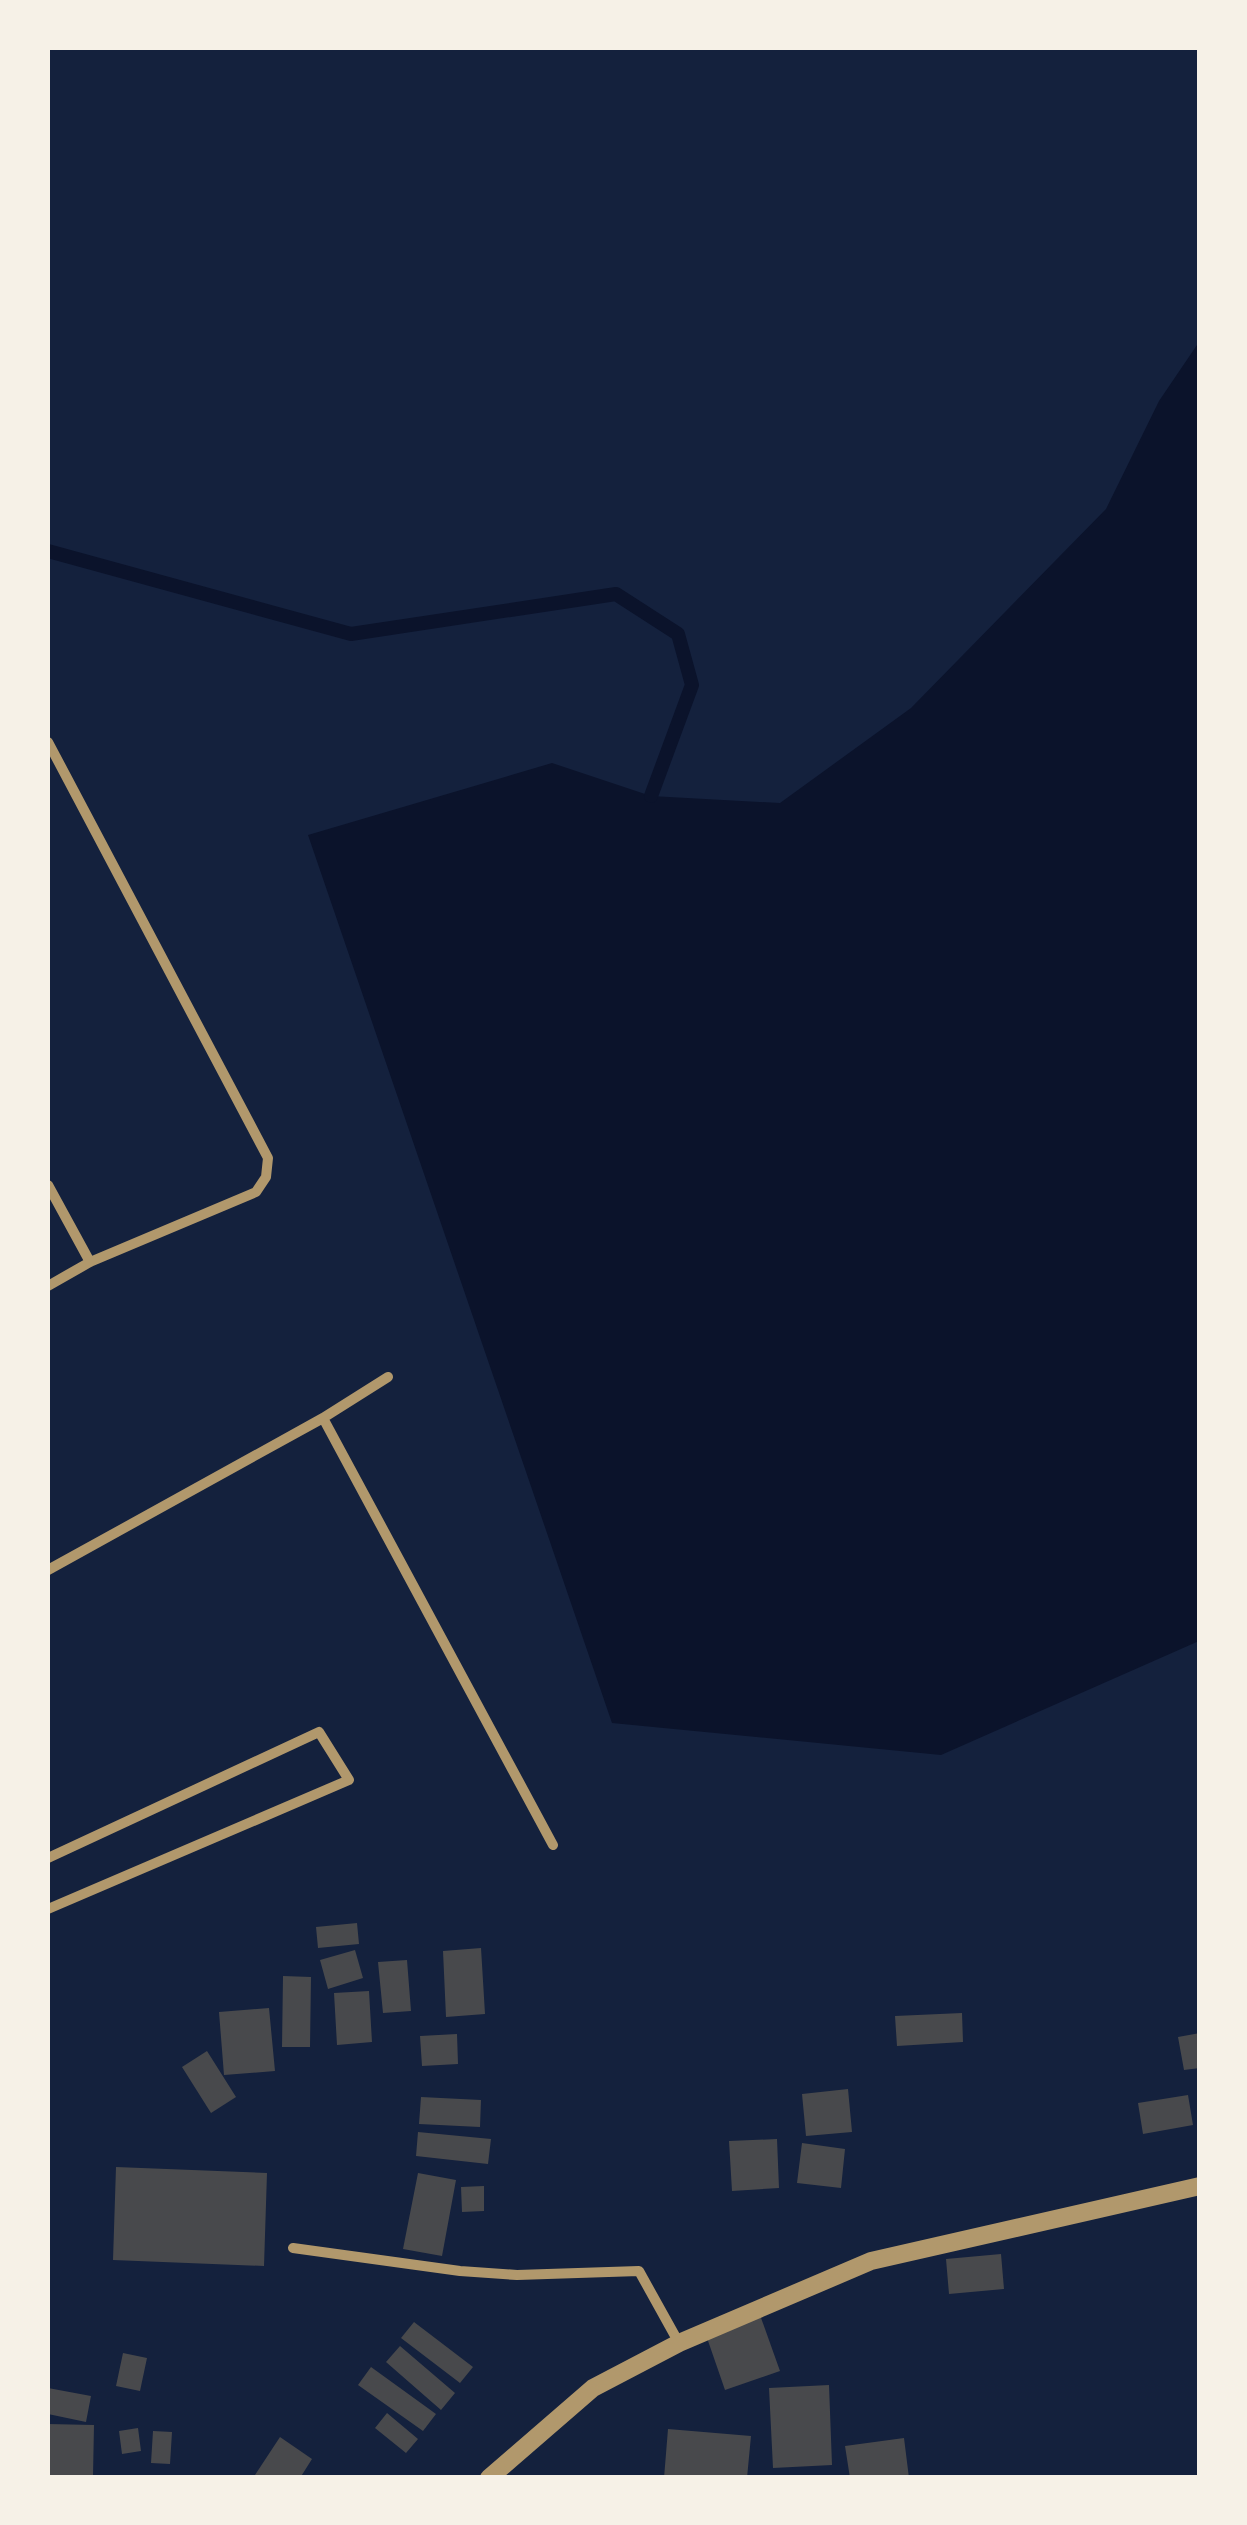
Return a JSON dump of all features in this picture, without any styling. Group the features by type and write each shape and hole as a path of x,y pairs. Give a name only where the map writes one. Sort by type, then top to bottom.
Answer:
{"street":[{"path":"48,742 268,1158 266,1178 256,1192 90,1262 48,1286"},
{"path":"48,1186 90,1262"},
{"path":"48,1570 323,1418 388,1377"},
{"path":"323,1418 553,1845"},
{"path":"48,1858 318,1732 349,1780 48,1909"},
{"path":"489,2478 593,2388 679,2343 871,2261 1200,2186"},
{"path":"293,2248 517,2275 639,2271 679,2343"}],"water":[{"path":"1199,342 1199,1641 941,1755 612,1723 308,835 552,763 651,796 780,803 911,708 1106,509 1159,401"}],"building":[{"path":"357,1923 359,1944 318,1948 316,1927"},
{"path":"481,1948 485,2014 446,2017 443,1951"},
{"path":"355,1950 363,1978 328,1989 320,1960"},
{"path":"407,1960 411,2011 383,2013 378,1962"},
{"path":"283,1976 311,1977 310,2047 282,2047"},
{"path":"369,1991 372,2042 337,2045 334,1993"},
{"path":"269,2008 275,2071 224,2075 219,2012"},
{"path":"962,2013 963,2042 897,2046 895,2016"},
{"path":"1200,2033 1200,2068 1184,2070 1178,2037"},
{"path":"457,2034 458,2064 422,2066 420,2036"},
{"path":"207,2051 236,2097 211,2113 182,2067"},
{"path":"848,2089 852,2132 806,2136 802,2094"},
{"path":"1188,2095 1193,2125 1143,2134 1138,2103"},
{"path":"421,2097 481,2100 480,2127 419,2124"},
{"path":"418,2132 491,2139 488,2164 416,2156"},
{"path":"777,2139 779,2188 732,2191 729,2141"},
{"path":"802,2143 845,2149 841,2188 797,2183"},
{"path":"116,2167 267,2173 264,2266 113,2260"},
{"path":"418,2173 456,2180 442,2256 403,2249"},
{"path":"484,2186 484,2211 462,2212 461,2187"},
{"path":"1001,2254 1004,2289 949,2294 946,2259"},
{"path":"760,2315 780,2371 725,2390 706,2335"},
{"path":"414,2322 473,2367 460,2383 401,2338"},
{"path":"400,2346 455,2393 441,2410 386,2362"},
{"path":"123,2353 147,2358 140,2391 116,2386"},
{"path":"371,2367 436,2414 423,2431 358,2385"},
{"path":"829,2385 832,2465 773,2468 769,2388"},
{"path":"48,2388 91,2396 86,2422 48,2414"},
{"path":"387,2413 418,2439 406,2453 375,2428"},
{"path":"48,2424 94,2425 93,2476 48,2475"},
{"path":"138,2428 141,2451 122,2454 119,2431"},
{"path":"668,2429 751,2436 747,2478 664,2478"},
{"path":"153,2431 172,2432 170,2464 151,2463"},
{"path":"280,2437 312,2459 300,2478 253,2478"},
{"path":"904,2438 909,2478 850,2478 845,2446"}],"waterway":[{"path":"48,551 351,634 616,594 678,634 692,685 651,796"}]}
